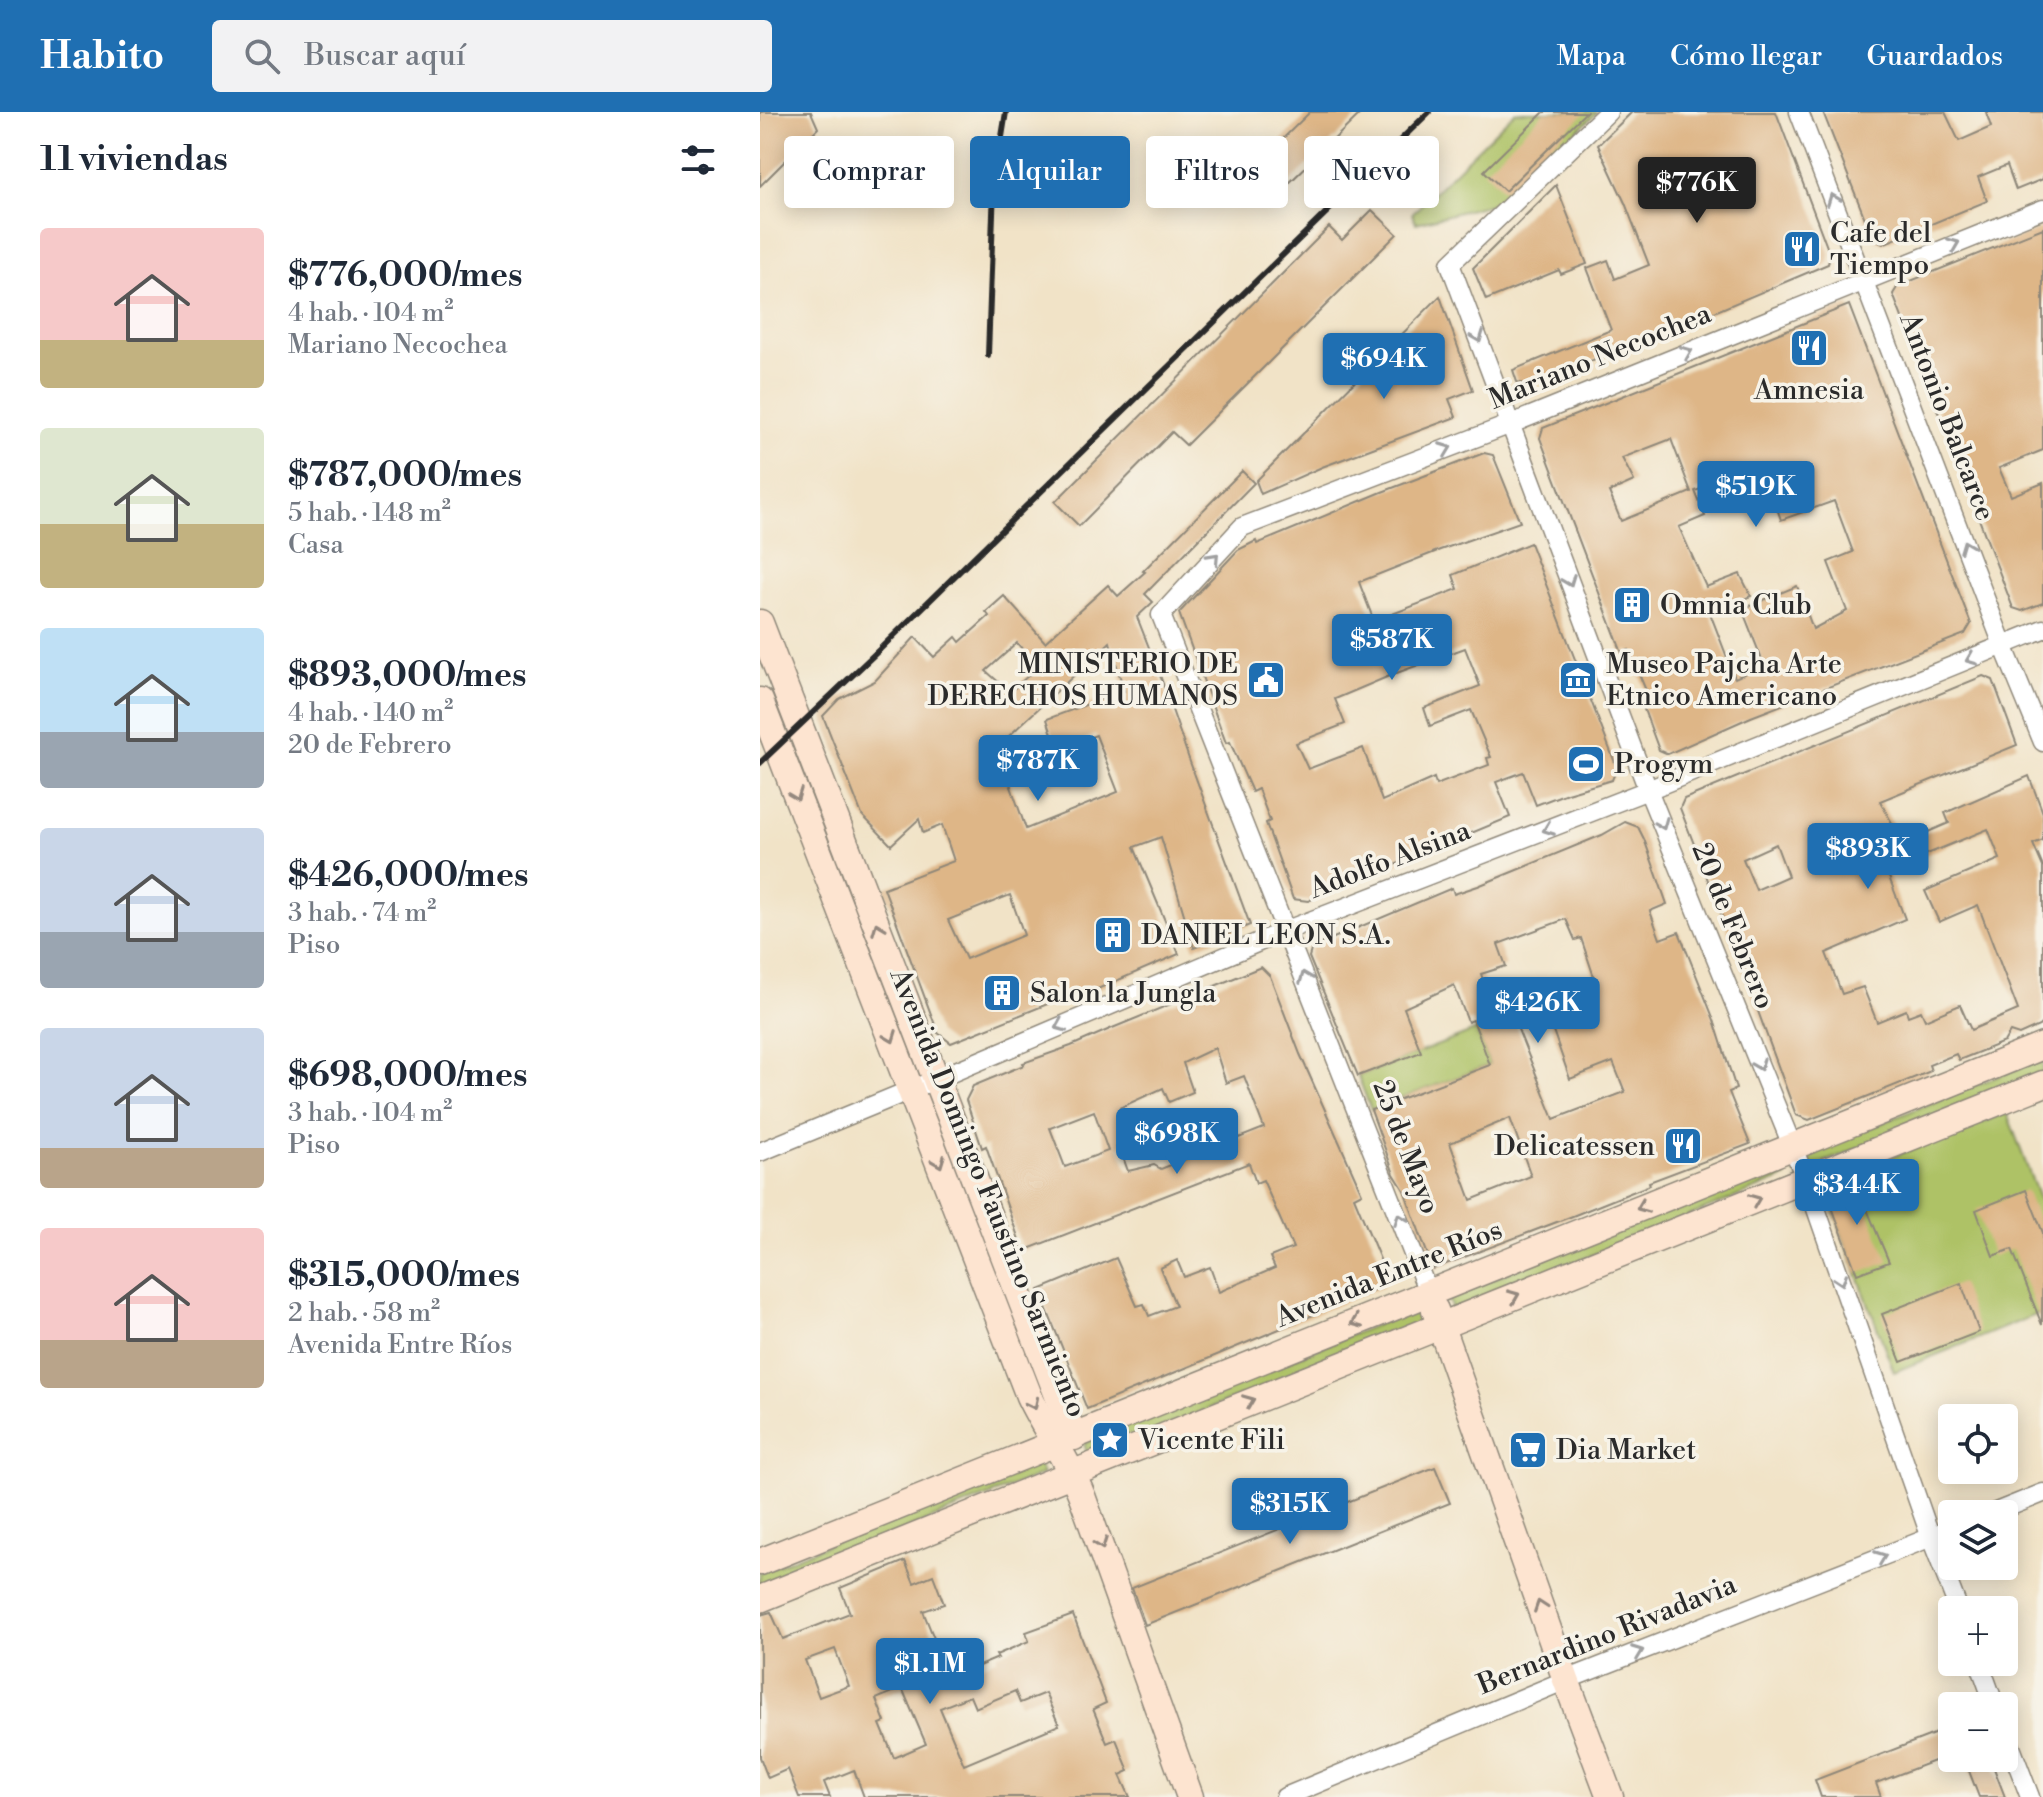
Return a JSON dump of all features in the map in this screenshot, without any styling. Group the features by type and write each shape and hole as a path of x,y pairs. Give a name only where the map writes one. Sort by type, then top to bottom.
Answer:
{"main road":[{"name":"Avenida Domingo Faustino Sarmiento","path":"760,623 1047,1372 1073,1472 1190,1797"},
{"name":"Avenida Domingo Faustino Sarmiento","path":"763,716 1029,1396 1065,1441"},
{"name":"Avenida Entre Ríos","path":"760,1562 2043,1046"},
{"path":"760,1599 2043,1084"},
{"name":"25 de Mayo","path":"1428,1292 1610,1797"}],"street":[{"name":"20 de Febrero","path":"1608,112 1450,264 1648,790 1806,1180 1954,1596"},
{"name":"Antonio Balcarce","path":"1799,112 2043,742"},
{"name":"Mariano Necochea","path":"1161,615 1242,527 1511,424 2043,209"},
{"name":"25 de Mayo","path":"1161,615 1428,1292"},
{"name":"Adolfo Alsina","path":"760,1152 1287,930 1648,790 2043,629"},
{"path":"763,716 793,711"},
{"path":"2018,1503 2043,1493"},
{"name":"Bernardino Rivadavia","path":"1285,1797 1566,1680 1938,1535"},
{"path":"2018,1766 2030,1797"}],"green space":[{"path":"1515,112 1597,112 1510,196 1499,202 1416,223 1412,214 1418,208 1439,208 1439,187"},
{"path":"1477,1030 1490,1065 1371,1110 1358,1076"},
{"path":"2043,1058 2043,1074 1812,1167 1807,1153"},
{"path":"2007,1113 2043,1209 2043,1312 1894,1372 1826,1191 1837,1178"},
{"path":"1781,1163 1786,1177 1453,1311 1447,1297"},
{"path":"1418,1308 1423,1322 1089,1457 1084,1443"},
{"path":"1037,1460 1043,1474 760,1588 760,1572"}],"building":[{"path":"760,112 811,112 818,128 810,136 784,136 784,162 760,186"},
{"path":"1310,112 1362,112 1337,136 1304,136 1304,169 1288,184 1288,136 1286,136"},
{"path":"1544,112 1586,112 1505,191 1484,171"},
{"path":"1632,112 1776,112 1830,255 1828,264 1674,329 1528,385 1517,382 1513,370 1611,330 1587,268 1608,260 1615,279 1649,265 1598,145"},
{"path":"1823,112 1945,112 1959,141 1991,127 1986,112 2043,112 2043,179 2016,190 2007,165 1978,177 1987,201 1883,244 1873,239"},
{"path":"1556,185 1587,264 1561,274 1559,270 1486,300 1473,268"},
{"path":"1372,210 1397,234 1186,445 1172,432 1079,526 1055,502 1329,227 1342,240"},
{"path":"2043,228 2043,450 1999,468 2011,496 2043,483 2043,603 2022,611 2013,608 1893,294 1898,286"},
{"path":"1440,296 1473,390 1449,399 1456,417 1322,467 1261,494 1256,481"},
{"path":"1849,305 1971,624 1965,634 1751,717 1668,754 1659,750 1642,704 1650,700 1629,650 1622,653 1540,438 1543,428","holes":["1671,439 1691,492 1621,521 1609,492 1634,481 1622,458","1763,467 1781,520 1834,501 1853,552 1828,562 1847,611 1813,629 1797,586 1742,609 1764,665 1735,678 1710,613 1751,596 1740,574 1706,587 1679,527 1705,516 1695,491"]},
{"path":"1484,453 1493,455 1520,522 1359,582 1374,621 1458,589 1453,575 1530,543 1617,768 1612,780 1536,805 1523,772 1496,782 1510,817 1308,901 1293,899 1266,823 1270,821 1258,789 1252,792 1230,742 1226,743 1179,613 1238,550","holes":["1465,648 1480,686 1424,708 1430,726 1471,710 1491,757 1487,758 1489,765 1436,785 1434,778 1382,801 1363,748 1308,769 1296,743 1345,724 1335,699"]},
{"path":"1242,471 1254,483 1145,594 1153,602 1137,617 1250,925 1194,948 1161,837 1134,847 1179,954 1079,997 1077,992 951,1043 938,1033 884,888 954,861 942,825 923,833 919,819 891,845 862,815 823,716 839,699 875,681 915,637 934,657 956,637 960,642 989,616 986,612 1004,596 1045,642 1108,585 1118,596","holes":["1110,642 1124,691 1047,719 1057,749 1096,735 1118,792 1026,829 997,747","1017,643 1038,667 1010,692 986,671","1010,895 1024,935 966,959 948,920"]},
{"path":"1983,676 1993,680 2017,745 1880,801 1898,834 1876,843 1905,919 1826,953 1842,994 1863,987 1877,1022 1906,1010 1908,1016 1921,1011 1925,1020 1960,1005 1971,1030 2018,1010 1978,905 1939,922 1925,891 2000,859 1988,829 1920,857 1914,838 1949,823 1945,813 2029,776 2043,813 2043,840 2033,844 2043,867 2043,1022 2019,1035 2010,1032 2004,1042 1959,1060 1956,1054 1929,1065 1931,1071 1809,1120 1796,1115 1680,808 1684,799","holes":["1776,844 1788,876 1756,890 1743,859"]},
{"path":"1625,822 1638,827 1644,839 1667,904 1650,911 1660,939 1679,932 1714,1020 1736,1089 1729,1092 1750,1144 1433,1269 1371,1110 1490,1065 1473,1020 1468,1022 1454,985 1404,1008 1421,1052 1358,1076 1309,957 1312,947 1452,888 1454,894 1478,886 1602,835","holes":["1566,919 1575,940 1581,938 1595,980 1543,1002 1570,1079 1613,1062 1625,1092 1554,1119 1513,1017 1498,1022 1481,974 1506,966 1498,944","1510,1118 1531,1176 1471,1200 1450,1143"]},
{"path":"1261,967 1270,976 1300,1054 1362,1193 1354,1197 1387,1276 1383,1286 1087,1409 1039,1290 1116,1258 1137,1306 1144,1304 1149,1316 1176,1306 1160,1268 1177,1260 1184,1277 1210,1267 1219,1292 1275,1268 1270,1257 1293,1248 1263,1180 1256,1183 1249,1163 1023,1251 986,1146 982,1148 966,1100 973,1086","holes":["1215,1048 1226,1083 1244,1076 1264,1128 1161,1169 1154,1165 1128,1171 1119,1147 1131,1141 1119,1108 1163,1088 1169,1102 1193,1092 1183,1063","1094,1111 1108,1151 1065,1167 1050,1128"]},
{"path":"1854,1178 1889,1262 1857,1274 1826,1191"},
{"path":"2026,1190 2043,1233 2042,1325 2012,1249 1993,1256 1976,1210"},
{"path":"1961,1283 1979,1332 1901,1362 1882,1314"},
{"path":"1435,1467 1450,1503 1145,1625 1132,1588"},
{"path":"905,1561 914,1583 933,1575 944,1604 923,1611 942,1658 960,1651 967,1671 1029,1641 1026,1632 1073,1615 1106,1703 1093,1709 1107,1743 1116,1739 1129,1771 1120,1775 1130,1797 864,1797 854,1770 824,1782 830,1797 799,1797 788,1769 768,1778 760,1757 760,1615 771,1612 783,1639 850,1613 840,1588","holes":["835,1649 849,1686 819,1697 805,1660","902,1688 926,1744 894,1758 880,1724 885,1722 876,1699","1015,1691 1020,1703 1045,1693 1059,1725 964,1765 940,1708 970,1696 975,1708"]},
{"path":"1938,1732 1938,1759 1876,1783 1881,1797 1821,1797 1815,1780"},
{"path":"1969,1772 1995,1772 2005,1797 1979,1797"}],"railway":[{"path":"988,355 994,186 1006,112"},
{"path":"760,763 1429,112"}],"place":[{"name":"Cafe del Tiempo","path":"1802,249"},
{"name":"Amnesia","path":"1809,348"},
{"name":"Omnia Club","path":"1632,605"},
{"name":"MINISTERIO DE DERECHOS HUMANOS","path":"1266,680"},
{"name":"Museo Pajcha Arte Etnico Americano","path":"1578,680"},
{"name":"Progym","path":"1586,764"},
{"name":"DANIEL LEON S.A.","path":"1113,935"},
{"name":"Salon la Jungla","path":"1002,993"},
{"name":"Delicatessen","path":"1683,1146"},
{"name":"Vicente Fili","path":"1110,1440"},
{"name":"Dia Market","path":"1528,1450"}]}
